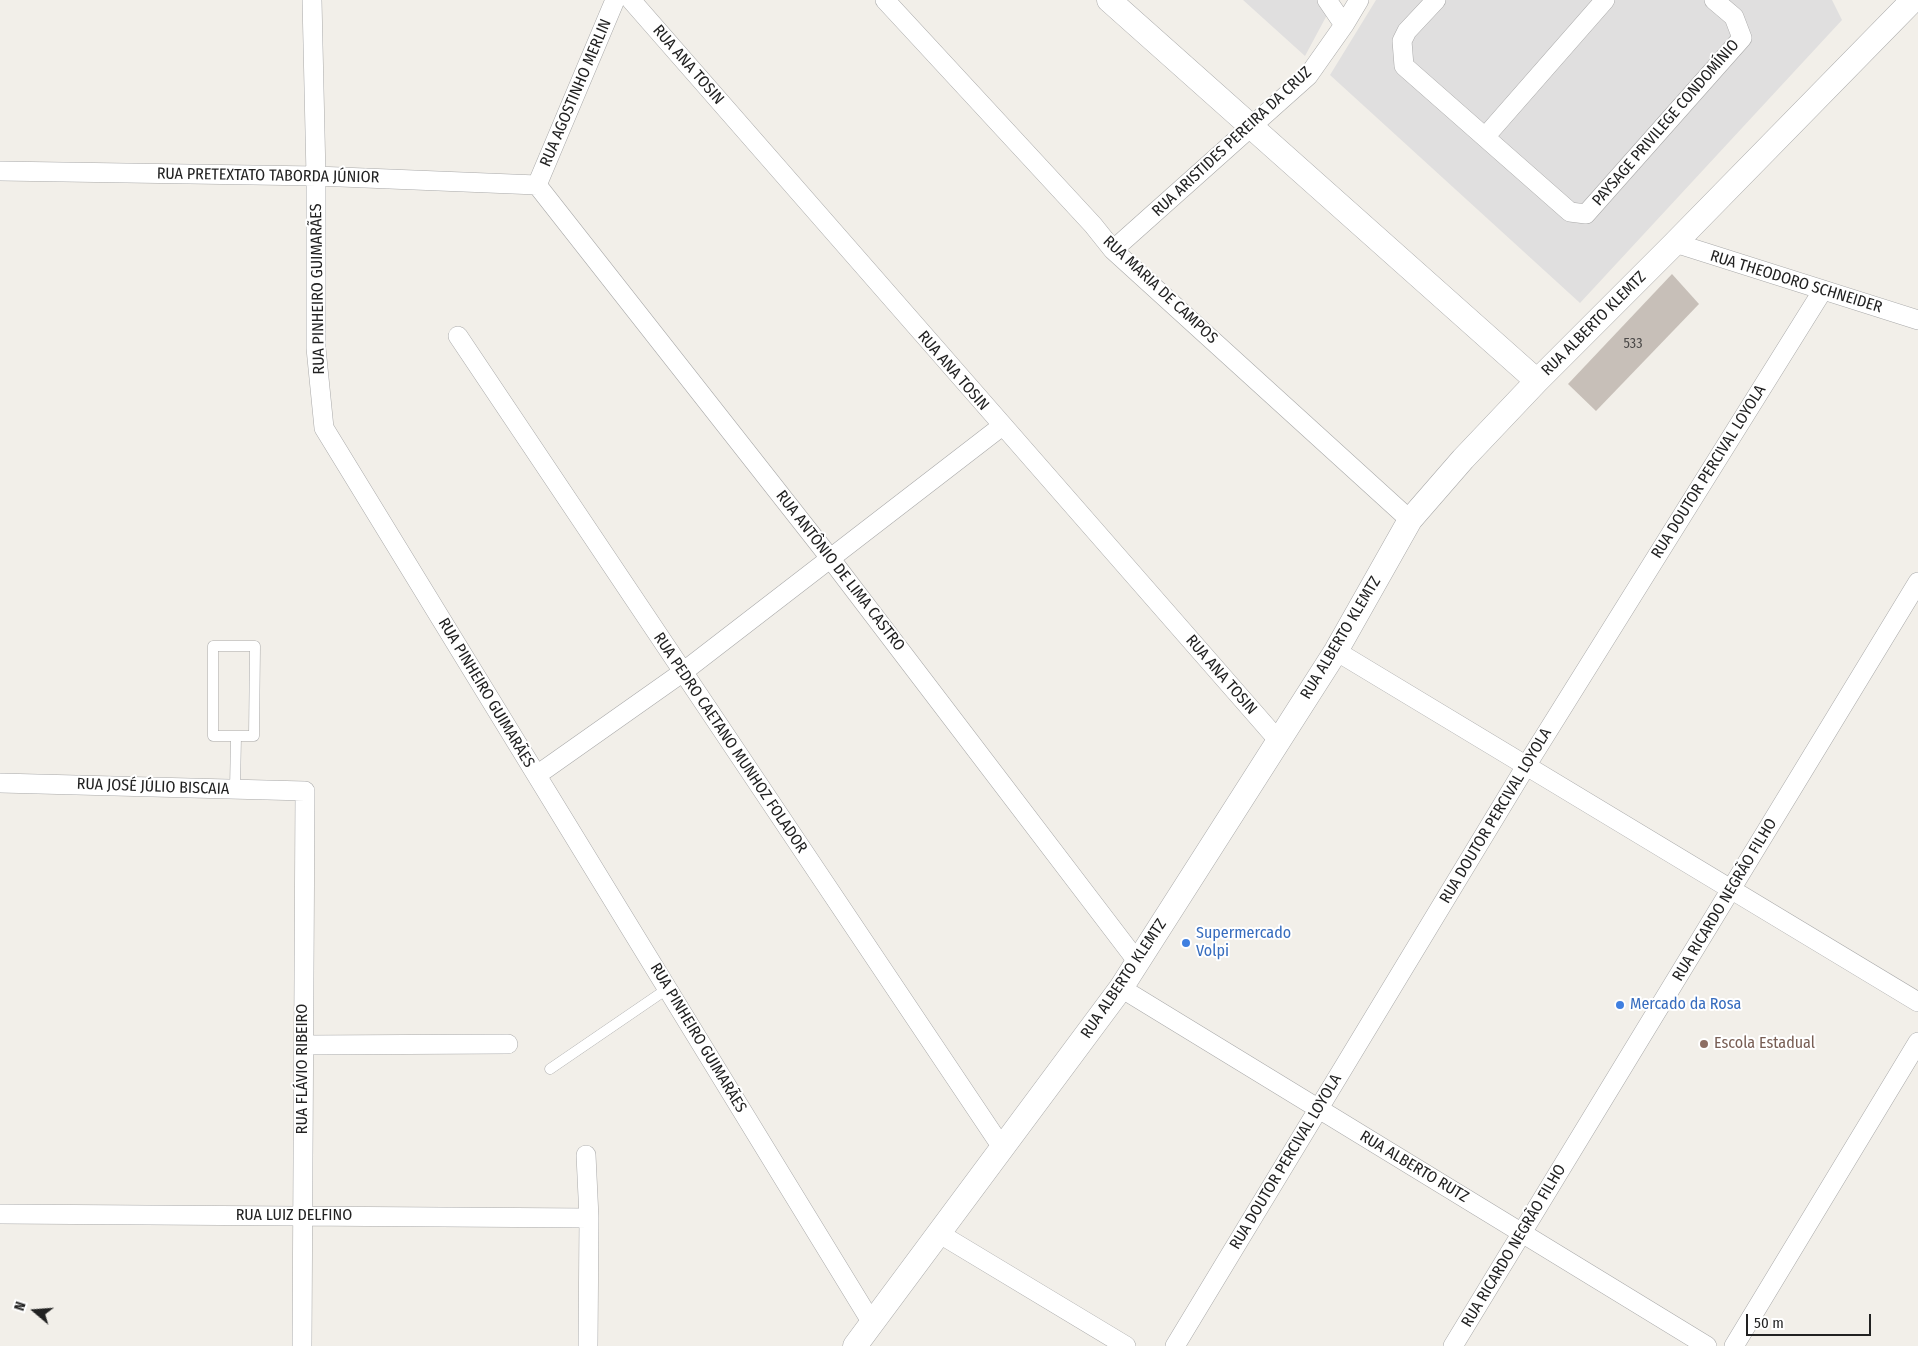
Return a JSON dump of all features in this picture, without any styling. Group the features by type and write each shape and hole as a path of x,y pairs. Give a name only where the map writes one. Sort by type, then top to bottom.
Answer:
{"street":[{"name":"RUA PINHEIRO GUIMARÃES","path":"312,0 316,176 316,348 324,428 872,1323"},
{"name":"RUA AGOSTINHO MERLIN","path":"537,185 615,0"},
{"name":"RUA ANA TOSIN","path":"631,0 1278,740"},
{"name":"RUA MARIA DE CAMPOS","path":"885,0 1094,226 1113,250 1410,520"},
{"path":"1109,0 1537,381"},
{"path":"1327,0 1344,25"},
{"name":"RUA ARISTIDES PEREIRA DA CRUZ","path":"1113,250 1308,76 1359,0"},
{"name":"PAYSAGE PRIVILEGE CONDOMÍNIO","path":"1436,0 1407,31 1402,41 1404,66 1570,212 1586,214 1742,38 1734,16 1714,0"},
{"path":"1484,138 1605,0"},
{"name":"RUA ALBERTO KLEMTZ","path":"855,1346 1121,988 1336,651 1410,520 1463,459 1537,381 1913,0"},
{"name":"RUA PRETEXTATO TABORDA JÚNIOR","path":"0,171 316,176 537,185"},
{"name":"RUA ANTÔNIO DE LIMA CASTRO","path":"537,185 830,558 1137,962"},
{"name":"RUA THEODORO SCHNEIDER","path":"1675,243 1918,320"},
{"name":"RUA DOUTOR PERCIVAL LOYOLA","path":"1175,1346 1526,766 1823,290"},
{"name":"RUA PEDRO CAETANO MUNHOZ FOLADOR","path":"458,336 1003,1149"},
{"path":"537,775 683,672 1002,426"},
{"name":"RUA RICARDO NEGRÃO FILHO","path":"1453,1346 1918,582"},
{"path":"1336,651 1918,1002"},
{"name":"RUA JOSÉ JÚLIO BISCAIA","path":"0,783 305,791"},
{"name":"RUA FLÁVIO RIBEIRO","path":"302,1346 305,791"},
{"name":"RUA ALBERTO RUTZ","path":"1121,988 1707,1346"},
{"path":"1734,1346 1918,1042"},
{"path":"304,1045 508,1044"},
{"path":"586,1155 588,1346"},
{"name":"RUA LUIZ DELFINO","path":"0,1214 588,1218"},
{"path":"940,1234 1126,1346"}],"lane":[{"path":"213,646 255,646 254,736 236,736 213,736 213,646"},
{"path":"235,790 236,736"},
{"path":"550,1069 668,989"}],"shaded area":[{"path":"1243,0 1335,0 1305,56"},
{"path":"1376,0 1832,0 1842,20 1580,303 1330,75"}],"building":[{"path":"1672,274 1699,304 1596,411 1568,384"}],"place":[{"name":"Supermercado Volpi","path":"1186,943"},
{"name":"Mercado da Rosa","path":"1620,1005"},
{"name":"Escola Estadual","path":"1704,1044"}]}
